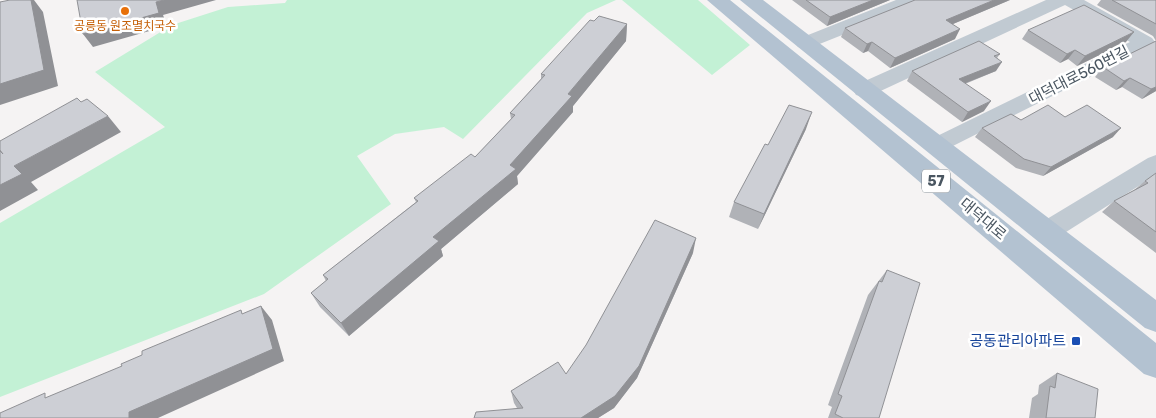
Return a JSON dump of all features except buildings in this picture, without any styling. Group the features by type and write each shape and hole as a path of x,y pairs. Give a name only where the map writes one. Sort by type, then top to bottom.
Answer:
{"main road":[{"name":"대덕대로","path":"717,0 1156,362"},
{"name":"대덕대로","path":"750,0 1156,318"}],"street":[{"path":"805,43 913,0"},
{"path":"864,90 1061,0"},
{"name":"대덕대로560번길","path":"937,146 1145,42 1070,0"},
{"path":"1046,232 1156,164"}],"green space":[{"path":"287,0 616,0 587,13 463,139 444,127 395,134 357,156 391,204 264,294 0,397 0,223 165,127 95,72 172,25 228,7 285,3"},
{"path":"622,0 698,0 750,45 712,75"}],"place":[{"name":"공릉동 원조멸치국수","path":"125,11"},
{"name":"공동관리아파트","path":"1076,341"}]}
